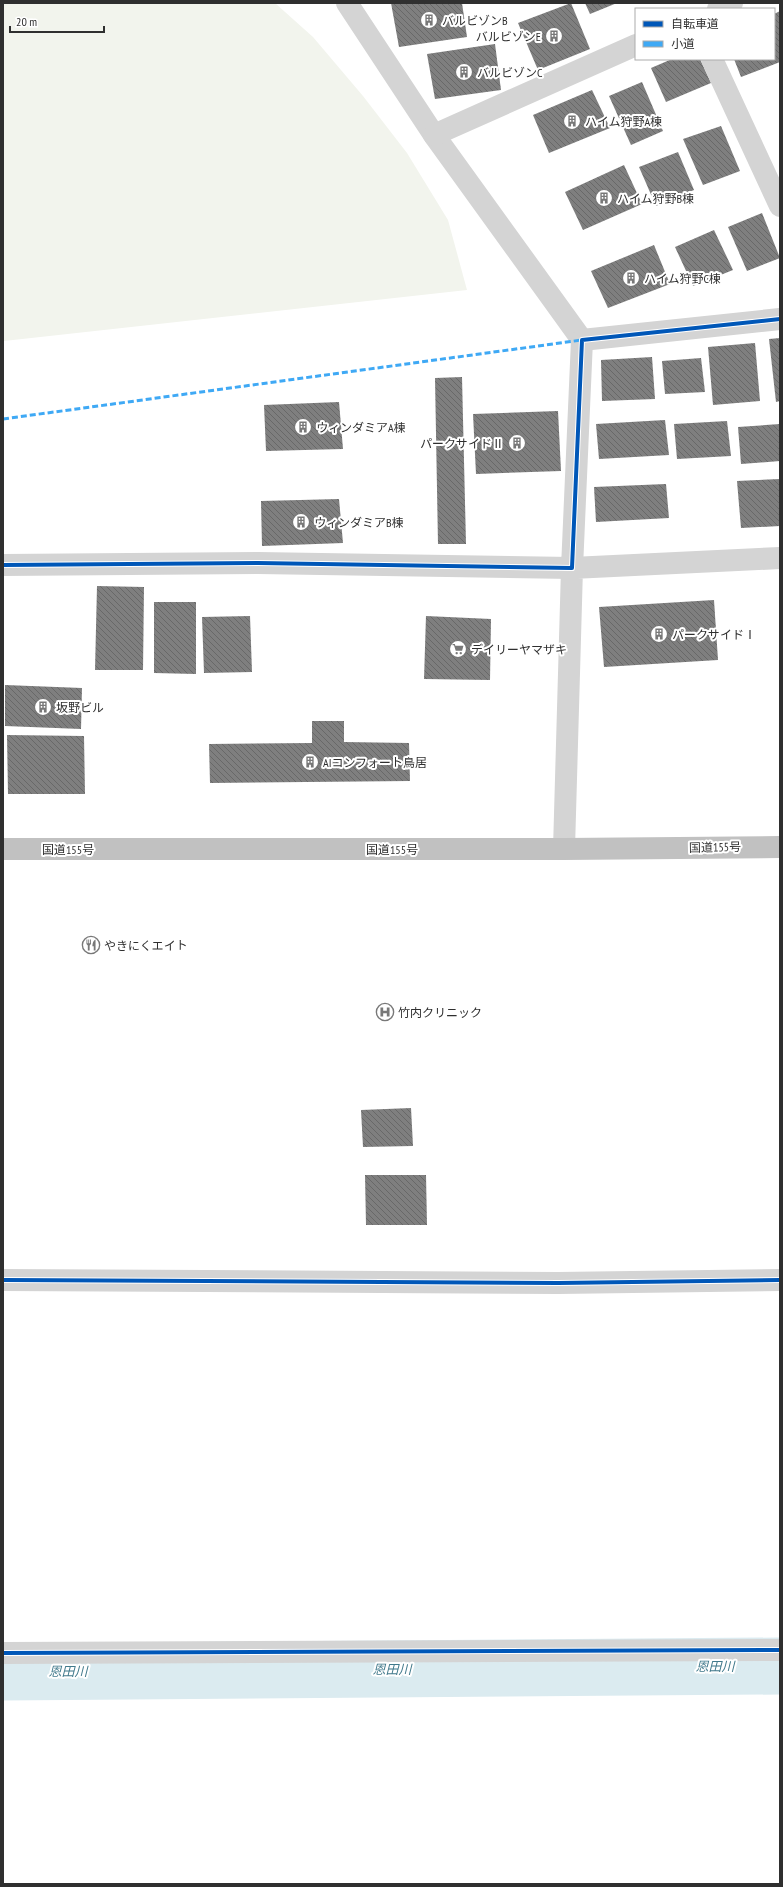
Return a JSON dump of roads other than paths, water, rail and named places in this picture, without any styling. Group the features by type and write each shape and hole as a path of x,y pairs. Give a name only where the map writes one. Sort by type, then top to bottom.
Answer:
{"highway":[{"name":"国道155号","path":"3,848 564,849 780,847"}],"street":[{"path":"347,3 434,135 582,340 572,568 564,849"},
{"path":"720,8 732,3"},
{"path":"434,135 635,45"},
{"path":"712,60 780,206"},
{"path":"582,340 780,319"},
{"path":"3,565 258,563 572,568 780,558"},
{"path":"3,1280 558,1283 780,1280"},
{"path":"3,1653 780,1650"}],"waterway":[{"name":"恩田川","path":"3,1672 780,1666"}],"place":[{"name":"バルビゾンB","path":"429,20"},
{"name":"バルビゾンE","path":"554,36"},
{"name":"バルビゾンC","path":"464,72"},
{"name":"ハイム狩野A棟","path":"572,121"},
{"name":"ハイム狩野B棟","path":"604,198"},
{"name":"ハイム狩野C棟","path":"631,278"},
{"name":"ウィンダミアA棟","path":"303,427"},
{"name":"パークサイドⅡ","path":"517,443"},
{"name":"ウィンダミアB棟","path":"301,522"},
{"name":"パークサイドⅠ","path":"659,634"},
{"name":"デイリーヤマザキ","path":"458,649"},
{"name":"坂野ビル","path":"43,707"},
{"name":"AIコンフォート鳥居","path":"310,762"},
{"name":"やきにくエイト","path":"91,945"},
{"name":"竹内クリニック","path":"385,1012"}]}
